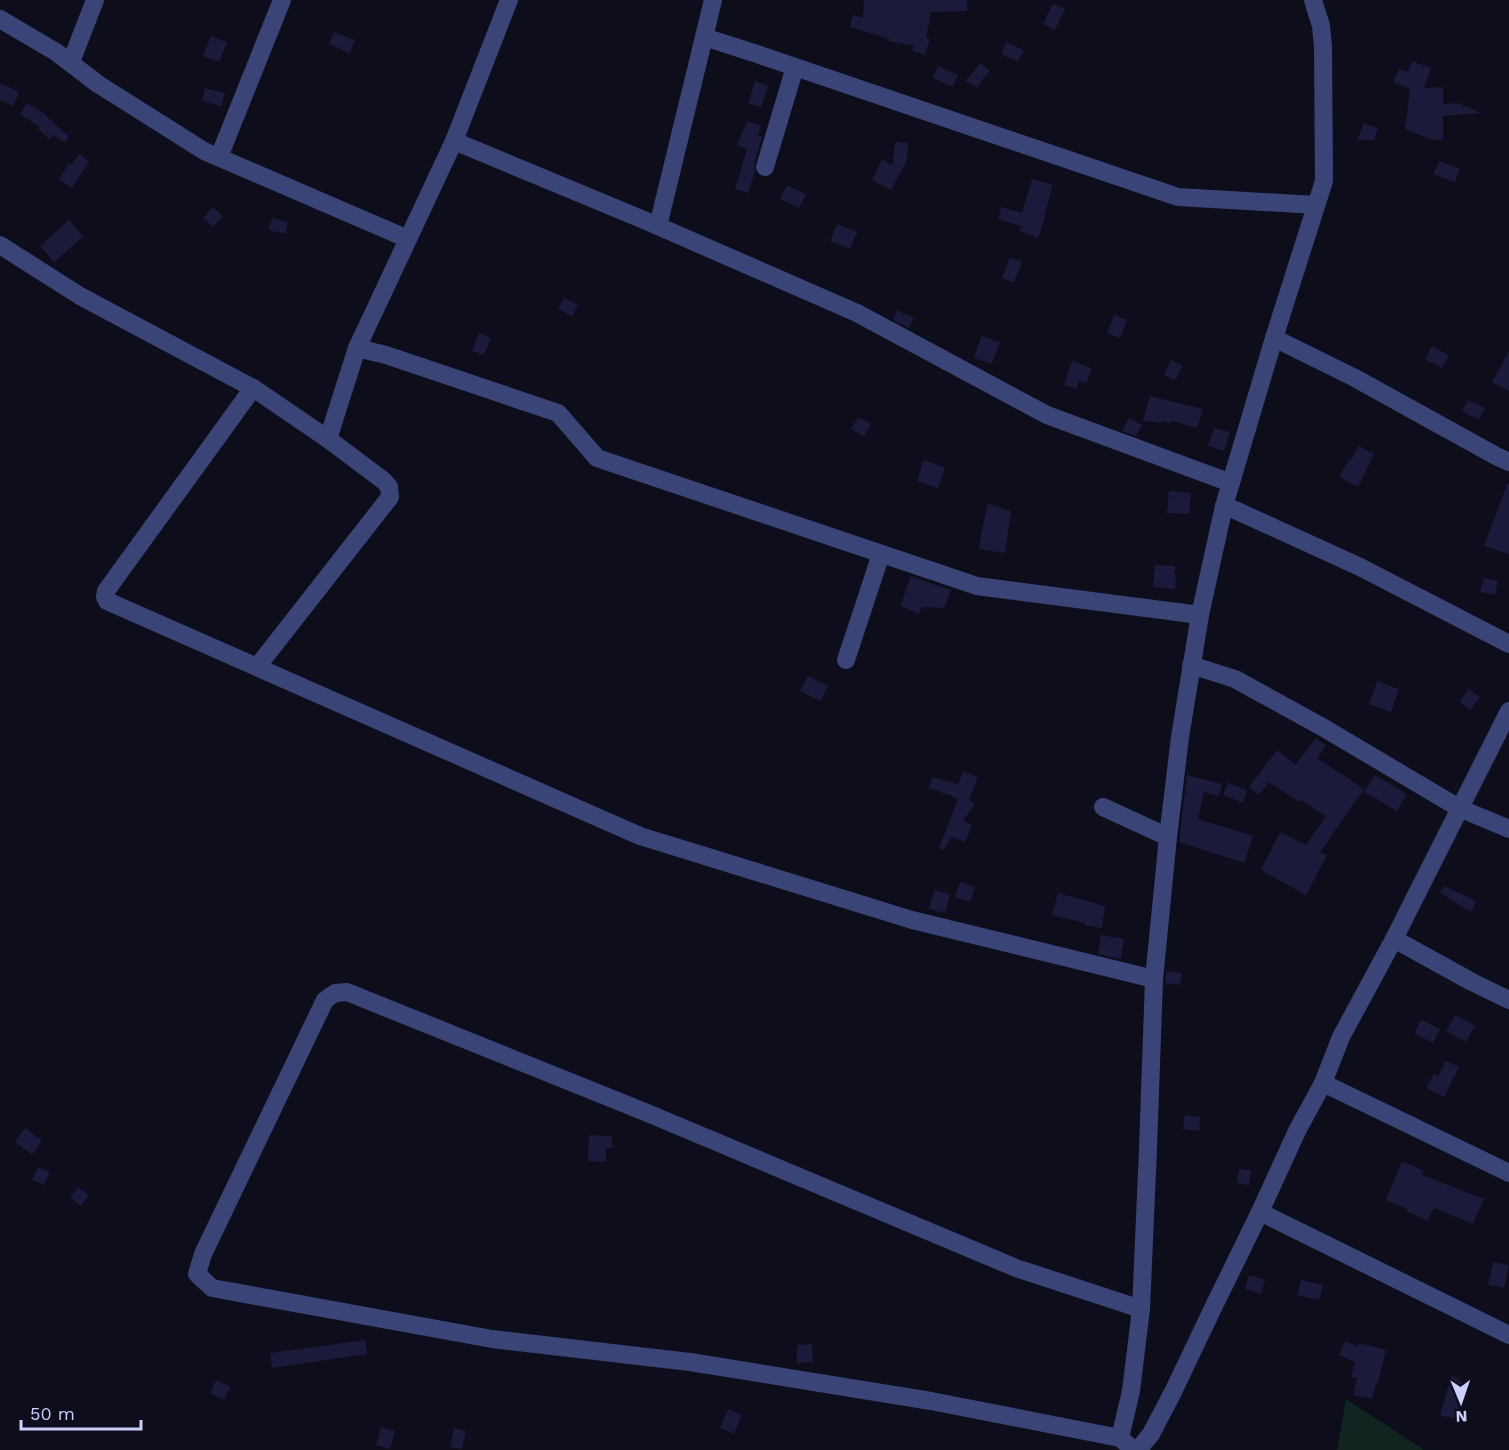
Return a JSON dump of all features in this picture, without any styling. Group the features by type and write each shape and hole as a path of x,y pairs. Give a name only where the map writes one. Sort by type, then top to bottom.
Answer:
{"street":[{"path":"71,62 95,0"},
{"path":"219,157 282,0"},
{"path":"328,439 357,348 454,141 509,0"},
{"path":"658,226 713,0"},
{"path":"1131,1446 1131,1391 1141,1309 1154,979 1180,737 1200,615 1224,506 1324,182 1321,26 1312,0"},
{"path":"0,19 71,62 98,84 204,151 408,239"},
{"path":"705,37 1178,197 1316,205"},
{"path":"765,167 795,67"},
{"path":"454,141 658,226 857,313 1047,415 1231,483"},
{"path":"0,245 80,296 253,388 328,439 389,487 390,497 257,667"},
{"path":"1274,338 1355,378 1509,462"},
{"path":"357,348 386,355 558,413 597,458 977,586 1200,615"},
{"path":"253,388 106,591 107,602 640,836 912,921 1154,979"},
{"path":"1224,506 1360,567 1509,644"},
{"path":"846,660 881,554"},
{"path":"1191,665 1235,679 1459,807 1509,829"},
{"path":"1141,1309 1016,1268 656,1117 347,992 335,993 325,1000 203,1254 197,1274 212,1288 492,1339 690,1362 931,1401 1131,1446 1151,1434 1173,1392 1297,1131 1323,1083 1341,1037 1394,939 1509,711"},
{"path":"1103,807 1168,837"},
{"path":"1394,939 1509,1000"},
{"path":"1323,1083 1509,1173"},
{"path":"1260,1212 1509,1335"}],"green space":[{"path":"1346,1399 1424,1450 1337,1450"}],"building":[{"path":"864,0 967,0 967,11 931,12 926,38 930,39 925,55 912,51 914,46 889,41 889,39 850,27 853,15 863,18"},
{"path":"1052,5 1065,9 1055,30 1043,24"},
{"path":"334,32 355,40 350,53 329,44"},
{"path":"211,36 227,42 219,62 203,56"},
{"path":"1006,42 1024,50 1018,62 1001,54"},
{"path":"1412,61 1431,68 1424,88 1443,87 1443,104 1459,103 1481,113 1443,116 1443,140 1433,140 1405,129 1410,89 1393,82 1399,69 1408,72"},
{"path":"981,63 990,71 978,88 965,81"},
{"path":"938,66 958,75 953,87 933,78"},
{"path":"755,81 768,86 761,107 748,103"},
{"path":"0,83 19,92 13,106 0,100"},
{"path":"205,88 225,93 221,106 202,101"},
{"path":"27,103 43,113 69,137 65,143 53,135 49,139 38,129 40,127 20,114"},
{"path":"747,121 761,126 758,135 762,137 748,193 735,189 747,149 737,145"},
{"path":"1364,123 1378,128 1374,140 1357,140"},
{"path":"895,142 908,143 907,160 891,190 872,180 882,160 893,165"},
{"path":"80,154 89,162 72,188 59,179 69,163 71,165"},
{"path":"1439,161 1460,169 1455,182 1433,174"},
{"path":"1032,179 1053,185 1038,238 1020,231 1021,226 998,219 1001,207 1022,213"},
{"path":"787,185 806,194 799,208 780,199"},
{"path":"213,207 223,216 213,227 203,218"},
{"path":"272,218 288,222 285,234 269,230"},
{"path":"69,220 83,237 54,262 40,246"},
{"path":"837,224 857,232 850,249 830,241"},
{"path":"1010,257 1022,262 1014,283 1002,278"},
{"path":"564,298 578,305 572,316 558,309"},
{"path":"897,310 914,318 909,328 893,320"},
{"path":"1114,315 1127,320 1120,338 1107,333"},
{"path":"479,333 491,338 484,355 472,351"},
{"path":"981,336 1000,342 992,364 974,358"},
{"path":"1432,346 1449,355 1442,368 1425,359"},
{"path":"1509,351 1509,391 1492,382"},
{"path":"1171,360 1183,366 1175,380 1164,375"},
{"path":"1072,361 1092,368 1086,383 1079,381 1077,389 1064,385"},
{"path":"1150,396 1203,409 1197,428 1172,421 1171,423 1163,421 1163,423 1143,421"},
{"path":"1468,400 1485,408 1479,420 1462,411"},
{"path":"858,417 871,424 864,437 851,429"},
{"path":"1129,418 1142,425 1136,436 1122,431"},
{"path":"1214,428 1230,432 1224,451 1208,446"},
{"path":"1358,446 1374,454 1358,487 1339,477"},
{"path":"924,460 945,468 938,488 917,481"},
{"path":"1507,484 1509,484 1509,554 1484,546"},
{"path":"1169,491 1191,493 1189,514 1167,513"},
{"path":"988,504 1011,511 1005,553 979,549"},
{"path":"1155,565 1175,566 1175,589 1153,587"},
{"path":"910,576 951,590 944,608 922,607 919,614 901,606"},
{"path":"1484,578 1498,581 1495,595 1480,592"},
{"path":"808,676 828,686 821,701 800,691"},
{"path":"1377,681 1399,689 1391,712 1369,704"},
{"path":"1469,689 1480,697 1470,710 1459,701"},
{"path":"1316,738 1326,746 1317,758 1364,789 1320,852 1327,855 1306,895 1261,870 1280,832 1306,845 1326,816 1300,800 1299,802 1269,782 1259,795 1249,787 1277,750 1295,765"},
{"path":"963,771 978,777 969,800 975,804 963,821 972,825 965,842 952,837 943,850 939,848 958,799 929,788 932,777 958,784"},
{"path":"1187,775 1222,784 1219,796 1204,792 1198,819 1253,836 1244,863 1179,842"},
{"path":"1375,775 1407,794 1397,811 1364,792"},
{"path":"1228,783 1247,790 1243,803 1223,795"},
{"path":"960,882 975,887 970,902 955,897"},
{"path":"1444,886 1476,901 1471,912 1440,893"},
{"path":"934,890 950,894 945,913 929,909"},
{"path":"1058,893 1105,906 1102,928 1052,915"},
{"path":"1101,935 1124,939 1121,959 1098,954"},
{"path":"1166,971 1182,973 1180,985 1165,983"},
{"path":"1455,1015 1475,1026 1466,1042 1446,1031"},
{"path":"1421,1020 1440,1029 1433,1043 1414,1033"},
{"path":"1446,1061 1459,1067 1444,1097 1426,1088 1434,1074 1438,1076"},
{"path":"1185,1115 1200,1117 1199,1131 1183,1129"},
{"path":"25,1128 42,1141 32,1155 15,1142"},
{"path":"589,1135 612,1136 612,1148 606,1148 606,1162 588,1161"},
{"path":"1402,1161 1424,1171 1422,1175 1484,1199 1473,1224 1434,1208 1427,1221 1386,1200"},
{"path":"38,1167 50,1172 44,1185 32,1180"},
{"path":"1239,1169 1251,1170 1249,1185 1237,1183"},
{"path":"78,1187 89,1195 81,1206 70,1197"},
{"path":"1493,1262 1509,1265 1504,1288 1488,1285"},
{"path":"1249,1275 1265,1280 1261,1294 1245,1289"},
{"path":"1301,1280 1323,1285 1319,1300 1297,1295"},
{"path":"365,1340 367,1354 272,1368 270,1353"},
{"path":"1345,1341 1358,1347 1359,1343 1386,1350 1372,1399 1353,1395 1357,1378 1351,1377 1355,1362 1339,1355"},
{"path":"812,1344 813,1362 797,1363 797,1345"},
{"path":"1452,1375 1465,1385 1464,1397 1461,1397 1456,1419 1440,1415"},
{"path":"216,1380 230,1387 224,1400 210,1393"},
{"path":"728,1409 742,1415 734,1434 720,1428"},
{"path":"381,1427 395,1431 390,1449 376,1445"},
{"path":"454,1428 466,1431 462,1449 450,1447"}]}
